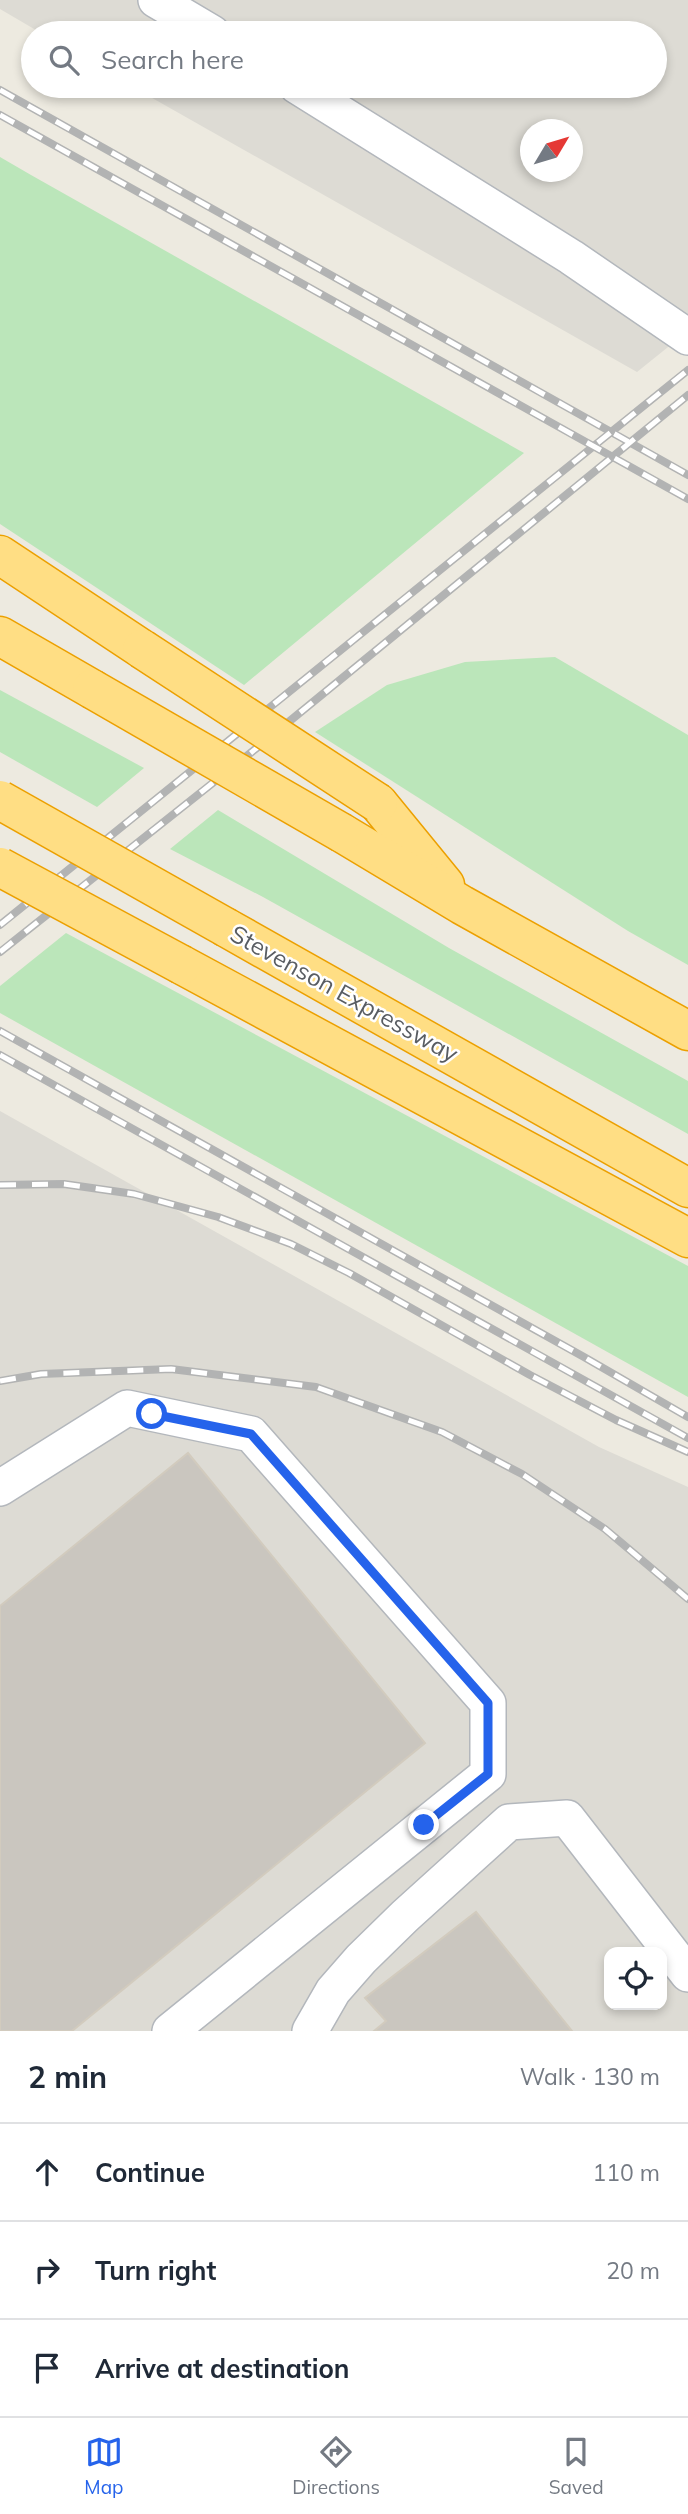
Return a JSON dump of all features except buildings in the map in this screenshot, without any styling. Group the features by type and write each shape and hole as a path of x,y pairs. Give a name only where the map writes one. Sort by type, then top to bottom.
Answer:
{"highway":[{"path":"0,555 378,803 462,905"},
{"path":"0,636 462,905 688,1031"},
{"name":"Stevenson Expressway","path":"0,800 688,1188"},
{"path":"0,867 688,1238"}],"lane":[{"path":"156,0 192,21"},
{"path":"316,98 571,257 688,337"},
{"path":"0,1488 127,1408 251,1434 488,1703 488,1774 170,2031"},
{"path":"310,2031 333,1991 361,1959 509,1822 567,1818 688,1974"}],"shaded area":[{"path":"0,0 688,0 688,331 637,372 152,98 667,98 667,21 21,21 0,9"},
{"path":"0,1111 599,1447 688,1487 688,2031 0,2031"}],"green space":[{"path":"0,157 524,453 244,685 0,524"},
{"path":"555,657 688,735 688,965 628,931 315,732 387,685 465,662"},
{"path":"0,690 144,768 97,807 0,752"},
{"path":"218,810 449,948 688,1081 688,1134 263,897 170,849"},
{"path":"66,933 688,1266 688,1397 0,1013 0,986"}],"railway":[{"path":"0,90 688,475"},
{"path":"0,115 688,499"},
{"path":"0,925 688,370"},
{"path":"0,952 258,747 688,395"},
{"path":"0,1031 688,1417"},
{"path":"0,1055 688,1438"},
{"path":"0,1185 64,1184 134,1194 218,1217 291,1244 349,1273 530,1375 616,1420 688,1452"},
{"path":"0,1381 41,1374 171,1369 316,1387 442,1432 522,1474 605,1529 688,1599"}],"route":[{"path":"152,1414 251,1434 488,1703 488,1774 424,1825"}]}
